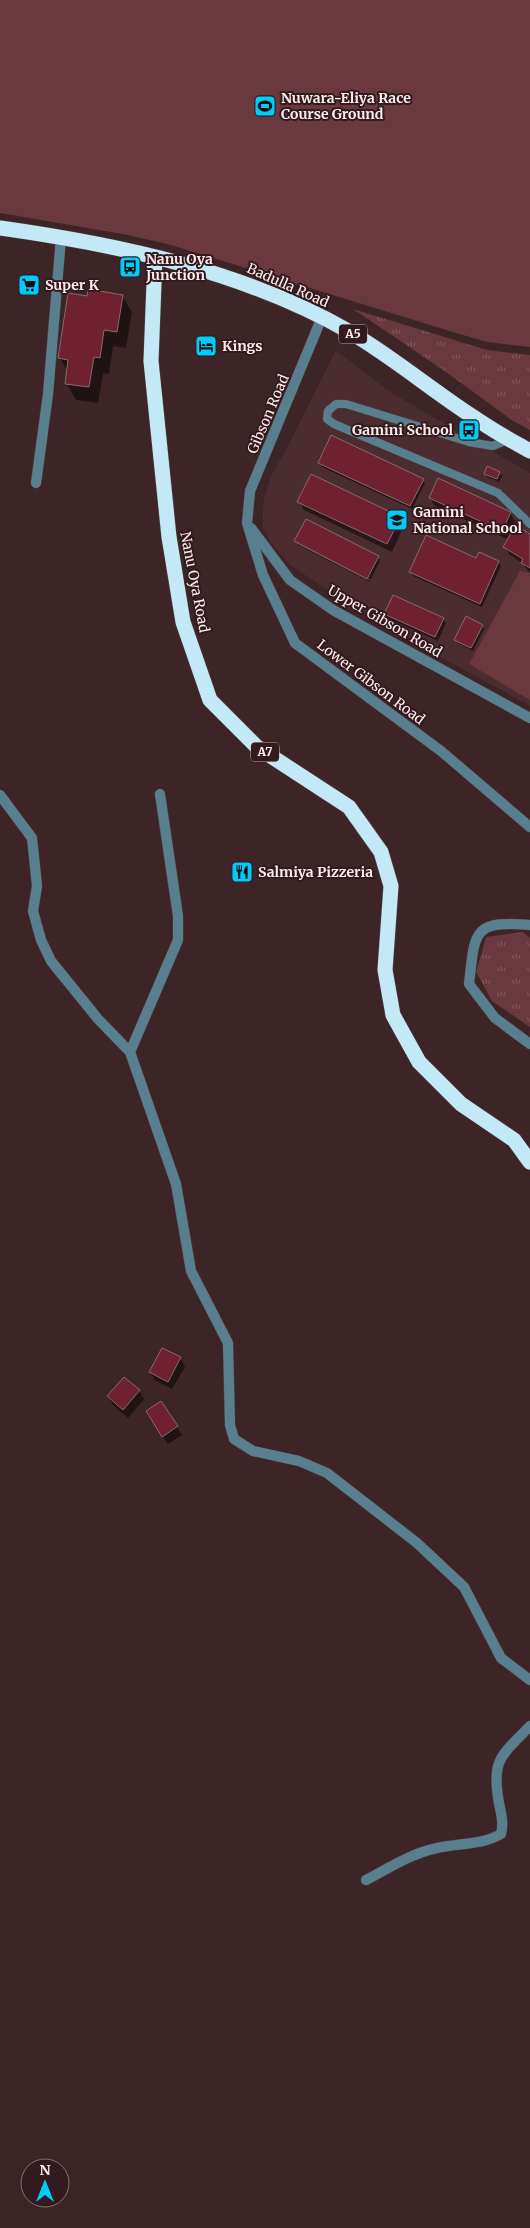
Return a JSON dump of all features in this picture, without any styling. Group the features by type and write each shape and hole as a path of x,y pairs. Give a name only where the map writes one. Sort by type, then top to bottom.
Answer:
{"highway":[{"name":"Badulla Road","path":"0,228 61,238 186,264 242,282 301,306 372,346 480,422 530,451"},
{"name":"Nanu Oya Road","path":"155,257 151,361 169,537 183,622 210,700 257,746 349,807 381,852 391,886 384,970 393,1014 419,1062 462,1104 514,1140 530,1162"}],"street":[{"path":"36,483 48,394 61,238"},
{"name":"Gibson Road","path":"247,523 250,491 322,317"},
{"name":"Upper Gibson Road","path":"247,523 290,580 333,610 530,718"},
{"name":"Lower Gibson Road","path":"247,523 263,575 295,643 440,751 530,827"},
{"path":"130,1052 162,973 178,940 178,916 160,794"},
{"path":"0,795 32,838 37,886 33,911 41,940 51,961 98,1019 130,1052 176,1184 191,1271 228,1343 230,1425 234,1439 253,1451 298,1461 328,1473 416,1543 464,1587 501,1658 530,1680"},
{"path":"530,925 503,923 485,928 474,941 469,984 495,1018 530,1044"},
{"path":"366,1880 421,1852 490,1840 501,1834 503,1826 495,1781 499,1761 530,1726"}],"lane":[{"path":"510,440 493,446 469,442 346,404 336,404 328,411 327,419 334,424 498,493 530,524"}],"shaded area":[{"name":"Gamini National School","path":"336,350 387,390 530,473 530,706 429,651 330,592 289,564 270,541 263,528 263,511 264,498 272,474"}],"green space":[{"name":"Nuwara-Eliya Race Course Ground","path":"0,0 530,0 530,347 487,342 171,245 128,235 0,213"},
{"path":"353,309 487,350 530,355 530,430 513,421 446,372"},
{"path":"520,571 530,573 530,700 469,664"},
{"path":"523,932 530,938 530,1027 492,1001 476,972 486,937"}],"building":[{"path":"88,289 123,295 117,332 104,330 100,358 94,357 89,387 65,384 68,360 58,358 68,293 87,296"},
{"path":"331,435 424,479 410,506 318,463"},
{"path":"487,466 500,472 497,479 484,474"},
{"path":"311,474 401,517 387,544 297,502"},
{"path":"438,478 511,512 502,531 429,498"},
{"path":"306,519 379,556 367,579 294,541"},
{"path":"516,525 530,534 530,568 521,563 523,559 503,547"},
{"path":"426,535 476,558 479,552 499,561 480,604 409,572"},
{"path":"393,595 444,618 435,637 384,614"},
{"path":"466,616 483,625 471,648 454,640"},
{"path":"162,1348 181,1357 168,1382 149,1372"},
{"path":"124,1377 140,1390 123,1410 107,1396"},
{"path":"161,1401 178,1426 162,1437 146,1411"}],"place":[{"name":"Nuwara-Eliya Race Course Ground","path":"265,106"},
{"name":"Nanu Oya Junction","path":"130,267"},
{"name":"Super K","path":"29,285"},
{"name":"Kings","path":"206,346"},
{"name":"Gamini School","path":"469,430"},
{"name":"Gamini National School","path":"397,520"},
{"name":"Salmiya Pizzeria","path":"242,872"}]}
